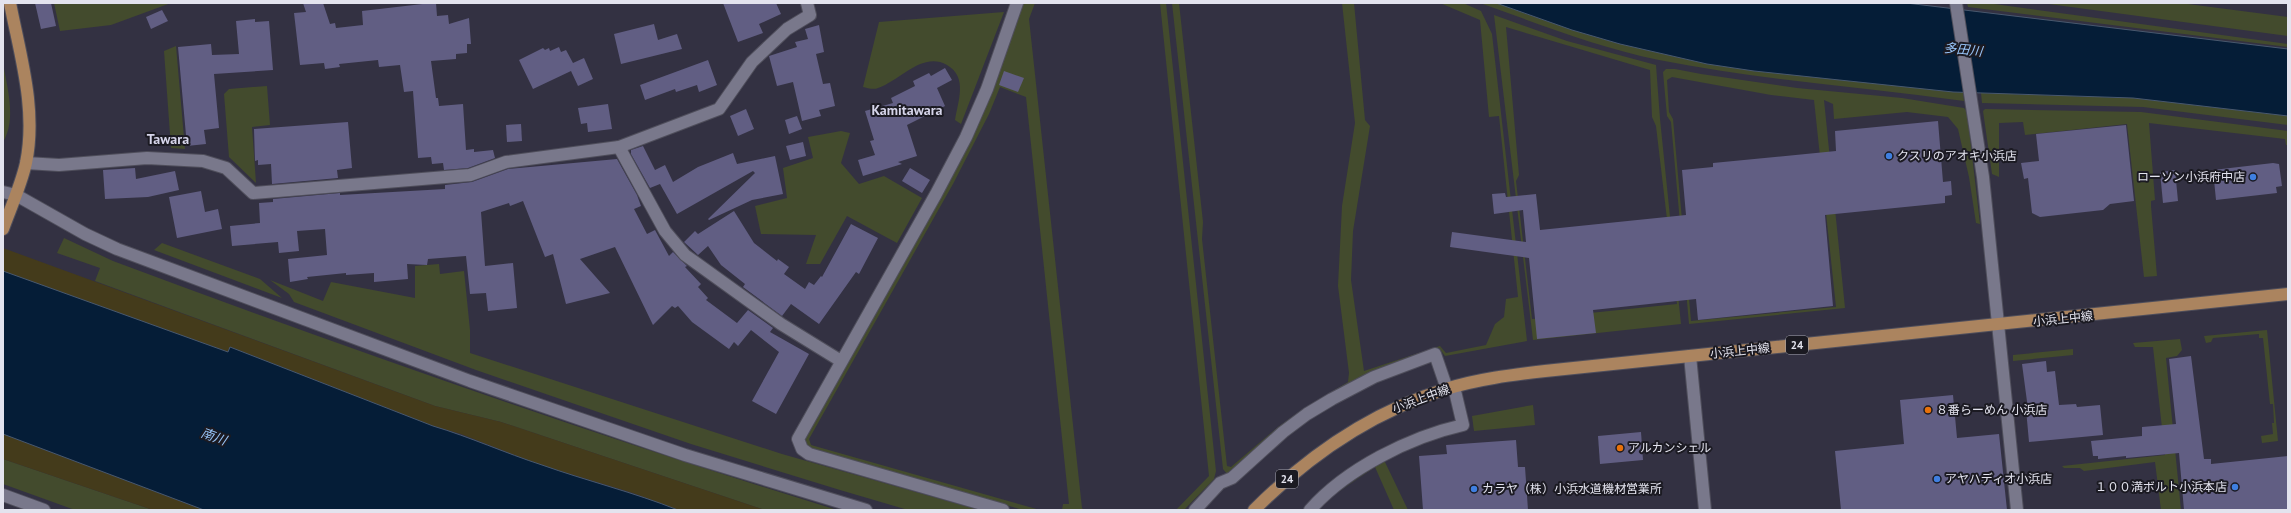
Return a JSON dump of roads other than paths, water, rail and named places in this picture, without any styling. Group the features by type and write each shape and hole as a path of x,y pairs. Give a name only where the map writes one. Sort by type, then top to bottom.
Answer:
{"main road":[{"path":"5,224 26,163 29,132 28,95 10,3"},
{"name":"小浜上中線","path":"1254,510 1287,479 1321,451 1374,418 1450,388 1514,375 1998,326 2288,294"}],"street":[{"path":"26,163 59,165 147,158 203,161 226,168 253,193 470,175 506,162 619,147 719,109 752,62 786,29 810,15 807,3"},
{"path":"1003,510 809,454 802,449 798,439 801,431 936,194 966,137 987,90 1017,3"},
{"path":"1956,3 1983,177 2017,510"},
{"path":"619,147 665,231 685,255 781,324 841,361"},
{"path":"3,192 16,194 85,234 117,249 463,379 685,455 866,510"},
{"path":"1195,510 1220,483 1232,478 1283,432 1320,407 1354,387 1401,366 1435,354 1450,388 1463,425 1440,430 1398,447 1354,473 1318,501 1310,510"},
{"path":"1690,356 1705,510"},
{"path":"3,496 44,510"}],"water":[{"name":"多田川","path":"1496,3 1906,3 2288,49 2288,116 2133,98 1953,92 1754,71 1707,64 1620,44 1572,30"},
{"name":"南川","path":"3,271 228,352 230,347 433,426 559,471 678,510 204,510 3,434"}],"place":[{"name":"クスリのアオキ小浜店","path":"1889,156"},
{"name":"ローソン小浜府中店","path":"2253,177"},
{"name":"８番らーめん 小浜店","path":"1928,410"},
{"name":"アルカンシェル","path":"1620,448"},
{"name":"アヤハディオ小浜店","path":"1937,479"},
{"name":"１００満ボルト小浜本店","path":"2235,487"},
{"name":"カラヤ（株）小浜水道機材営業所","path":"1474,489"}],"district":[{"name":"Kamitawara","path":"907,110"},
{"name":"Tawara","path":"168,139"}]}
